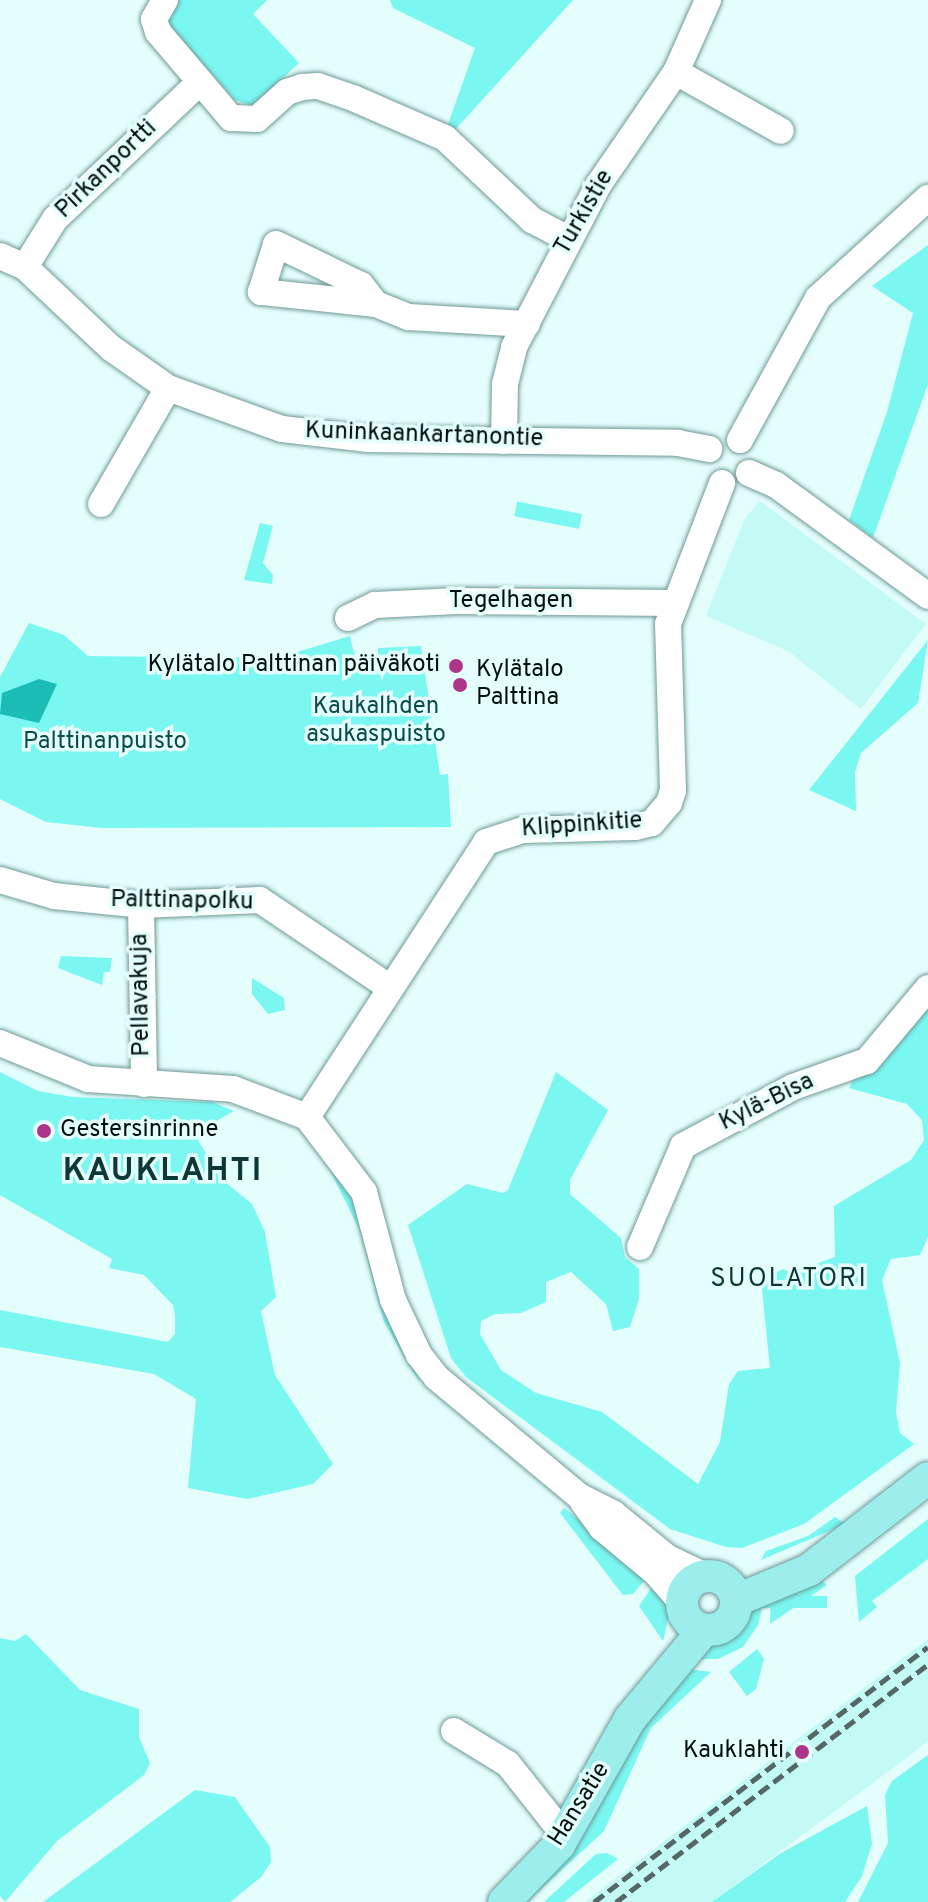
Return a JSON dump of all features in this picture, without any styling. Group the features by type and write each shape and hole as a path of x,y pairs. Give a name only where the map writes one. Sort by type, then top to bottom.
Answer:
{"main road":[{"path":"722,1585 728,1624 690,1616 688,1585 722,1585 804,1554 827,1553 928,1478"},
{"name":"Hansatie","path":"504,1902 565,1836 690,1616"}],"street":[{"path":"165,0 154,19 158,32 231,118 245,121 257,119 287,92 318,86 409,121 461,149 532,220 568,239"},
{"name":"Turkistie","path":"504,441 505,384 527,324 568,239 676,72 708,0"},
{"path":"676,72 781,131"},
{"name":"Pirkanportti","path":"25,267 55,219 199,83"},
{"path":"740,440 818,298 928,198"},
{"name":"Kuninkaankartanontie","path":"0,256 25,267 111,348 168,388 282,429 368,439 678,443 709,449"},
{"path":"376,304 429,321 527,324"},
{"path":"101,504 168,388"},
{"path":"724,438 740,440 753,458 749,473 738,482 722,483 710,473 709,449 724,438"},
{"path":"749,473 776,485 928,596"},
{"name":"Klippinkitie","path":"307,1117 486,842 523,830 635,827 661,814 673,791 668,624 722,483"},
{"name":"Tegelhagen","path":"348,618 375,605 676,603"},
{"name":"Palttinapolku","path":"0,880 54,896 141,905 260,900 389,987"},
{"name":"Pellavakuja","path":"141,905 144,1084"},
{"name":"Kylä-Bisa","path":"640,1247 683,1146 793,1087 867,1061 928,988"},
{"path":"0,1043 88,1079 233,1089 307,1117 364,1192 393,1300 419,1355 456,1396 579,1496 614,1514 668,1558 722,1585"},
{"path":"579,1496 602,1528 656,1573 690,1616"},
{"path":"454,1731 508,1764 565,1836"}],"shaded area":[{"path":"760,501 926,624 861,709 788,651 706,616 745,518"},
{"path":"39,679 57,684 39,723 0,714 2,693"},
{"path":"928,1639 928,1741 908,1757 712,1902 585,1902"}],"green space":[{"path":"178,0 267,0 253,14 299,63 253,106 235,100 167,24 170,7"},
{"path":"390,0 573,0 454,131 447,127 475,48 393,8"},
{"path":"928,245 928,384 873,538 849,520 887,412 913,313 872,286"},
{"path":"517,501 582,514 579,529 514,516"},
{"path":"260,523 273,526 263,563 273,575 272,584 244,580"},
{"name":"Palttinanpuisto","path":"29,623 64,635 88,656 277,658 350,636 356,661 378,665 378,648 421,646 440,775 448,774 451,827 102,828 46,822 0,799 0,677"},
{"path":"928,640 918,703 861,753 855,772 856,811 809,790"},
{"path":"61,956 112,958 110,972 104,972 102,985 58,968"},
{"path":"252,978 284,998 285,1010 268,1014 252,994"},
{"path":"928,1005 928,1237 920,1255 891,1259 882,1280 900,1363 896,1412 900,1433 914,1444 804,1524 742,1548 726,1547 670,1529 466,1377 451,1358 408,1225 467,1184 503,1193 508,1190 556,1072 608,1110 570,1180 570,1194 621,1238 625,1257 639,1269 639,1299 630,1327 613,1331 606,1304 571,1272 546,1282 546,1302 521,1313 495,1314 481,1321 480,1334 501,1370 536,1393 602,1412 698,1484 720,1442 729,1384 738,1371 770,1368 761,1280 783,1269 791,1273 835,1257 834,1206 911,1160 924,1140 922,1120 907,1104 849,1088 858,1071"},
{"path":"0,1072 38,1091 73,1097 212,1102 234,1111 201,1130 199,1142 224,1181 252,1204 265,1232 276,1297 261,1311 275,1375 333,1464 313,1484 247,1499 188,1488 196,1399 154,1374 0,1347 0,1310 168,1342 175,1334 175,1315 173,1305 144,1275 109,1268 112,1259 0,1195"},
{"path":"328,1166 343,1173 420,1384 384,1322 360,1231"},
{"path":"564,1508 649,1575 633,1594 623,1595 560,1513"},
{"path":"835,1517 846,1524 761,1560 766,1551 808,1536"},
{"path":"928,1519 928,1559 872,1601 877,1607 859,1622 855,1576"},
{"path":"818,1577 827,1585 770,1624 771,1589"},
{"path":"656,1581 671,1608 663,1641 639,1606"},
{"path":"751,1596 827,1596 827,1608 751,1608"},
{"path":"763,1604 758,1625 743,1647 718,1659 689,1659 706,1643 735,1628 747,1608"},
{"path":"26,1634 80,1690 139,1709 139,1737 150,1763 144,1775 57,1841 5,1902 0,1896 0,1638 15,1641"},
{"path":"757,1649 764,1659 756,1689 747,1696 729,1672"},
{"path":"688,1669 711,1672 651,1728 604,1831 527,1902 521,1898 635,1729"},
{"path":"928,1755 928,1902 858,1902 888,1843 885,1795 892,1781"},
{"path":"195,1790 235,1797 270,1847 271,1862 261,1877 230,1902 43,1902"},
{"path":"867,1806 872,1844 862,1876 845,1902 712,1902 781,1853"},
{"path":"607,1853 618,1859 564,1902 544,1902 596,1854"}],"railway":[{"path":"594,1902 928,1647"},
{"path":"616,1902 928,1664"}],"place":[{"name":"Kylätalo Palttinan päiväkoti","path":"456,666"},
{"name":"Kylätalo Palttina","path":"460,685"},
{"name":"Gestersinrinne","path":"44,1131"},
{"name":"Kauklahti","path":"802,1752"}],"district":[{"name":"KAUKLAHTI","path":"163,1172"},
{"name":"SUOLATORI","path":"789,1280"}],"park label":[{"name":"Kaukalhden asukaspuisto","path":"376,722"}]}
